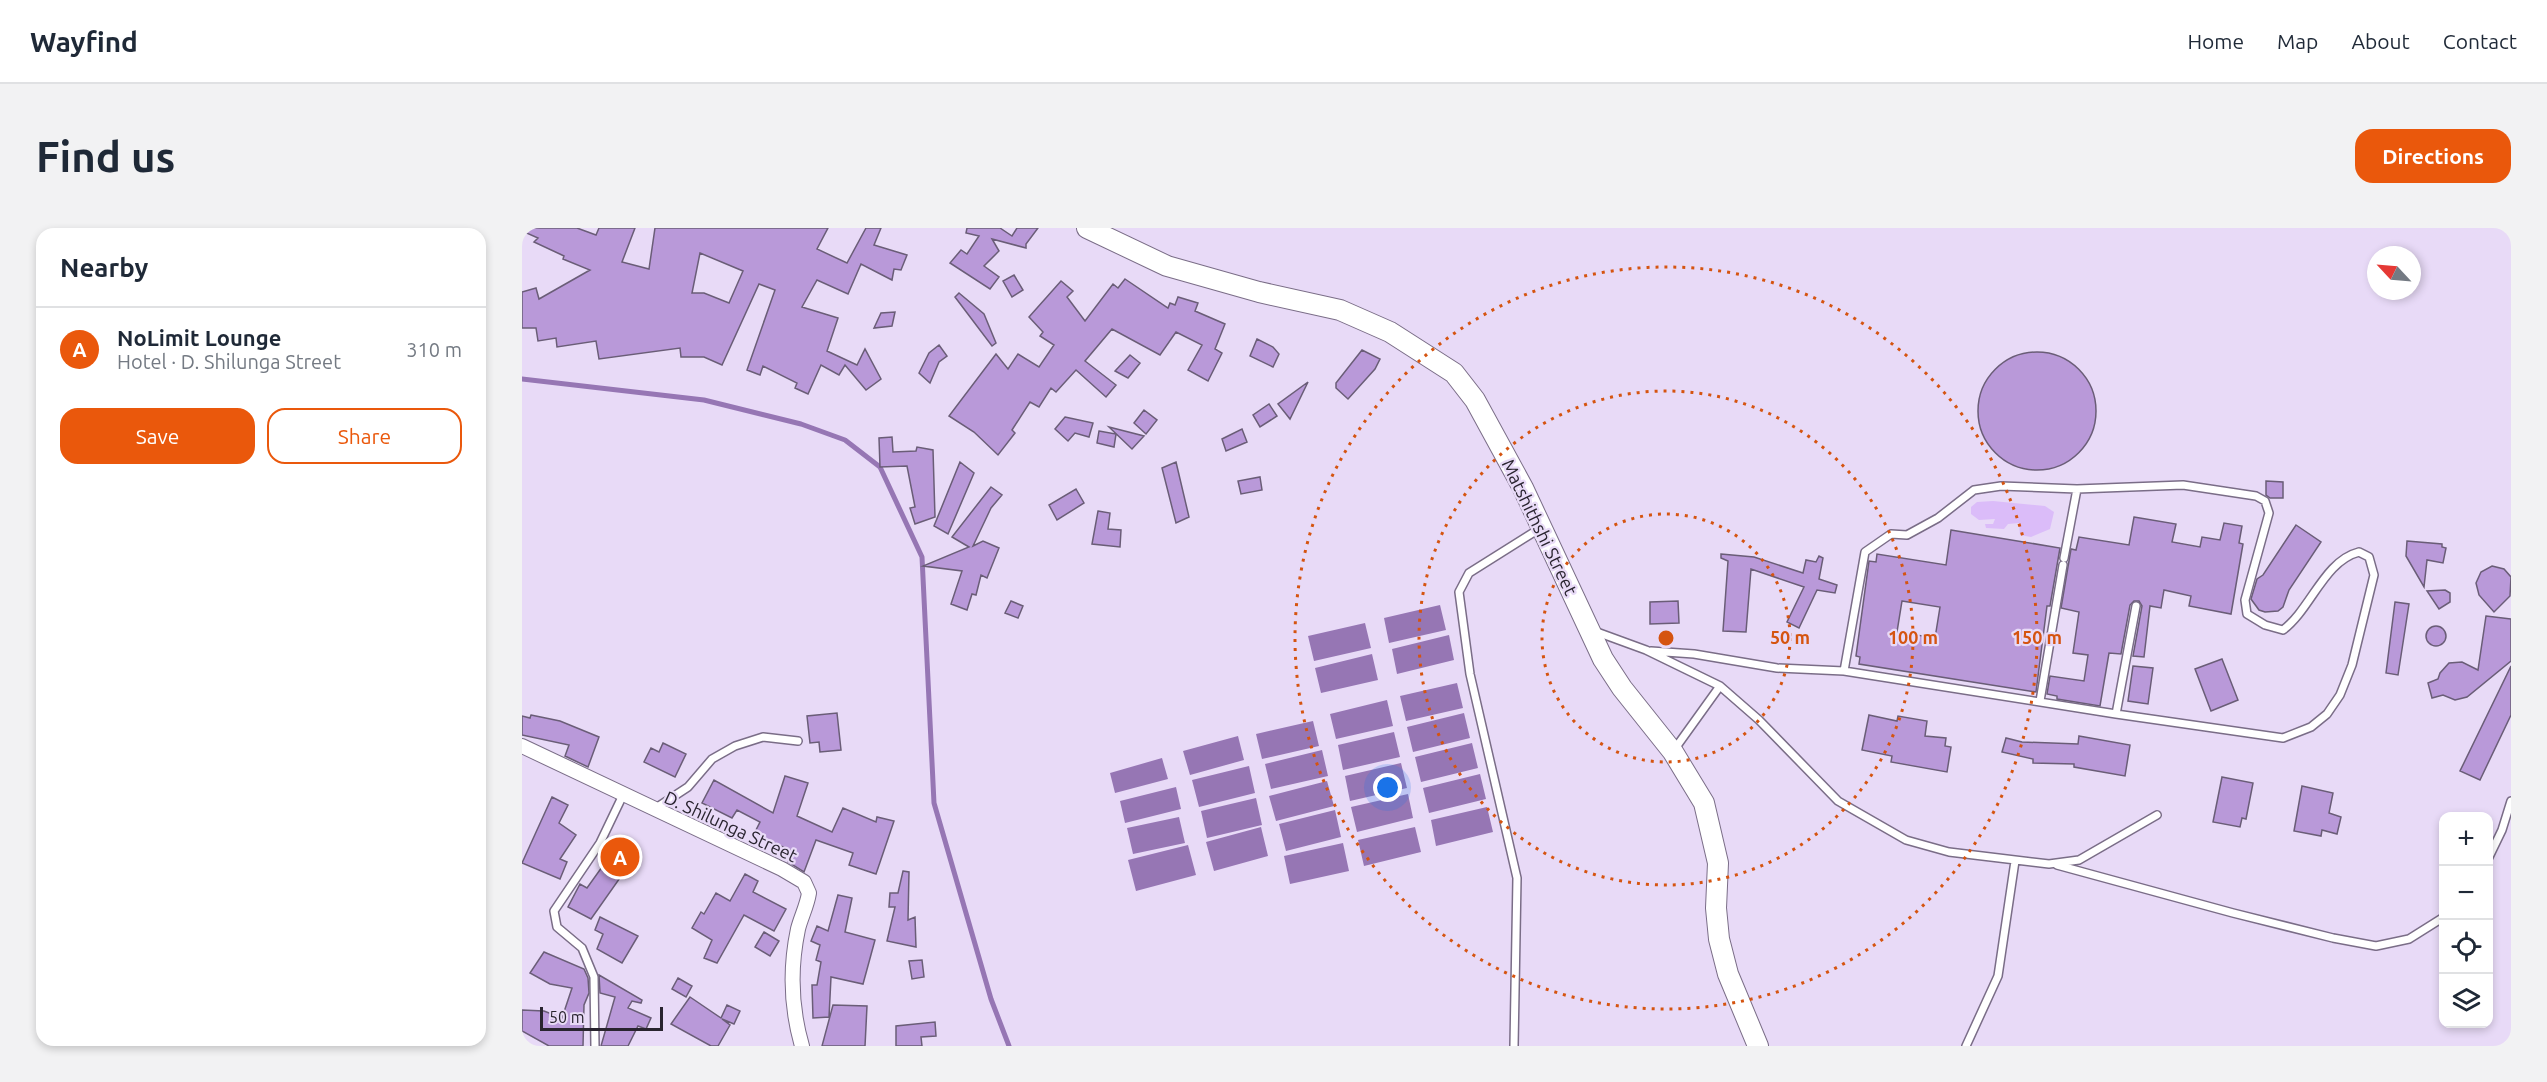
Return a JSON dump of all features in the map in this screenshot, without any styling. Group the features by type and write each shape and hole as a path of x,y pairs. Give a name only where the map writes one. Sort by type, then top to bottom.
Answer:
{"main road":[{"name":"Matshithshi Street","path":"1088,228 1167,266 1259,292 1340,310 1390,332 1454,373 1475,400 1518,479 1603,658 1622,688 1673,752 1704,803 1713,832 1718,863 1716,908 1719,939 1728,974 1758,1046"}],"street":[{"name":"D. Shilunga Street","path":"522,746 782,869 804,882 809,893 799,927 792,970 797,1028 802,1046"}],"lane":[{"path":"1646,650 1694,654 1777,668 1844,671 2283,738 2311,727 2327,714 2340,695 2352,665 2374,575 2369,557 2359,552 2349,554 2337,564 2295,621 2283,630 2265,625 2247,614 2245,600 2269,513 2265,501 2256,496 2183,485 2077,489 2001,486 1974,490 1938,518 1906,536 1891,534 1865,552 1860,568 1844,671"},
{"path":"2040,701 2077,489"},
{"path":"1514,1046 1517,878 1470,674 1459,592 1469,573 1524,541 1540,528"},
{"path":"2116,714 2136,606"},
{"path":"1589,629 1646,650 1720,686 1759,720 1838,801 1906,840 1948,852 2082,870 2161,894 2333,938 2376,946 2409,939 2439,920"},
{"path":"1673,752 1720,686"},
{"path":"654,810 688,787 712,759 735,746 763,737 798,741"},
{"path":"596,1046 594,977 582,948 557,927 554,911 600,843 623,795"},
{"path":"2493,849 2502,830 2511,801"},
{"path":"2049,864 2079,860 2157,815"},
{"path":"1966,1046 1998,976 2014,861"}],"shaded area":[{"path":"1993,501 2045,506 2054,512 2050,529 2031,537 2020,535 2019,523 2008,524 2004,529 1986,528 1985,524 1993,524 1995,519 1979,520 1971,514 1971,507 1977,502"},
{"path":"1440,605 1446,630 1389,643 1384,618"},
{"path":"1365,623 1371,648 1314,661 1308,636"},
{"path":"1449,635 1454,660 1397,674 1392,649"},
{"path":"1372,654 1378,680 1321,693 1315,668"},
{"path":"1457,683 1463,708 1406,721 1400,696"},
{"path":"1387,700 1393,726 1336,739 1330,714"},
{"path":"1464,713 1470,738 1413,752 1407,727"},
{"path":"1313,721 1319,746 1262,759 1256,734"},
{"path":"1394,732 1400,757 1343,770 1338,745"},
{"path":"1238,736 1244,760 1190,775 1183,751"},
{"path":"1472,743 1478,768 1421,782 1415,757"},
{"path":"1322,750 1328,776 1271,789 1265,764"},
{"path":"1162,758 1168,779 1115,793 1110,773"},
{"path":"1401,763 1407,788 1350,801 1345,776"},
{"path":"1249,766 1255,793 1199,807 1192,780"},
{"path":"1480,774 1486,799 1429,813 1423,788"},
{"path":"1327,781 1334,806 1276,821 1269,796"},
{"path":"1176,787 1181,809 1125,823 1120,801"},
{"path":"1408,794 1413,818 1357,832 1351,807"},
{"path":"1256,798 1262,825 1207,838 1201,811"},
{"path":"1487,807 1493,832 1436,846 1431,820"},
{"path":"1335,810 1341,837 1286,851 1279,824"},
{"path":"1179,817 1185,843 1133,854 1127,828"},
{"path":"1261,827 1268,856 1214,871 1206,842"},
{"path":"1415,827 1421,852 1364,866 1358,840"},
{"path":"1343,843 1349,871 1290,884 1284,856"},
{"path":"1188,845 1196,875 1136,891 1128,860"}],"building":[{"path":"522,228 577,228 596,235 599,228 635,228 622,262 649,269 655,228 828,228 817,249 847,263 866,228 881,228 874,245 907,255 901,270 894,269 892,280 861,264 848,294 817,280 802,307 838,318 827,351 857,365 865,349 881,379 866,390 845,365 839,375 821,365 808,394 795,388 797,383 763,366 760,375 747,370 775,290 759,284 722,365 704,357 681,357 680,348 599,359 596,341 557,347 556,338 538,341 536,328 522,328 522,292 536,288 539,299 590,270 563,259 564,256 534,242 538,238 522,231","holes":["700,253 743,271 729,303 704,293 692,293"]},
{"path":"967,228 1000,228 1012,236 1017,228 1038,228 1026,244 1026,248 992,239 999,251 984,266 999,277 990,289 950,263 961,250 967,254 979,236 966,233"},
{"path":"1014,275 1023,290 1012,297 1003,281"},
{"path":"1125,279 1168,308 1170,303 1175,305 1178,297 1198,303 1195,311 1225,324 1215,349 1222,353 1208,381 1188,370 1202,345 1176,332 1160,355 1112,329 1085,361 1116,385 1106,397 1076,370 1056,392 1051,388 1039,407 1030,402 1012,430 1015,433 998,455 974,432 949,416 996,354 1008,369 1018,354 1039,367 1054,345 1040,336 1043,332 1029,317 1061,281 1073,291 1067,297 1085,321 1113,284 1118,288"},
{"path":"959,293 984,314 996,343 992,346 955,297"},
{"path":"895,312 892,326 874,328 881,313"},
{"path":"1257,339 1273,347 1279,354 1273,367 1250,356"},
{"path":"939,345 947,356 939,362 930,383 919,373 929,353"},
{"path":"1362,350 1380,359 1375,369 1348,399 1336,388 1336,383"},
{"path":"2037,352 2060,356 2079,369 2092,388 2096,411 2092,434 2079,453 2060,466 2037,470 2014,466 1995,453 1982,434 1978,411 1982,388 1995,369 2014,356"},
{"path":"1130,355 1140,363 1128,378 1115,371"},
{"path":"1308,382 1290,419 1278,404"},
{"path":"1269,404 1277,416 1260,427 1253,415"},
{"path":"1144,410 1157,420 1146,434 1134,423"},
{"path":"1065,417 1093,423 1089,437 1075,433 1068,441 1055,429"},
{"path":"1109,427 1144,436 1132,449"},
{"path":"1242,429 1247,442 1226,451 1222,439"},
{"path":"1099,431 1116,434 1114,447 1097,443"},
{"path":"892,437 893,452 916,451 917,447 933,450 935,517 915,524 910,508 915,507 907,466 880,467 879,438"},
{"path":"960,462 974,473 948,534 934,526"},
{"path":"1176,462 1189,517 1176,523 1162,468"},
{"path":"1260,477 1262,490 1241,494 1238,481"},
{"path":"2266,481 2283,482 2283,498 2270,498 2266,495"},
{"path":"991,487 1002,495 991,508 973,546 983,541 999,548 987,578 981,575 976,595 972,594 967,610 951,604 962,571 923,566 969,547 952,537"},
{"path":"1076,489 1084,503 1057,520 1049,505"},
{"path":"1098,511 1110,513 1108,529 1121,530 1120,547 1092,544"},
{"path":"2134,517 2176,524 2172,542 2200,547 2202,537 2220,540 2224,523 2242,526 2239,543 2243,544 2231,614 2189,606 2191,596 2164,590 2161,608 2150,606 2144,657 2133,656 2142,606 2139,601 2134,601 2130,605 2121,654 2109,653 2100,706 2057,699 2057,696 2047,694 2050,676 2084,681 2088,655 2073,653 2079,612 2061,608 2071,549 2076,550 2079,537 2129,545"},
{"path":"2296,525 2321,542 2289,590 2283,607 2278,611 2259,610 2251,599 2257,579 2263,575"},
{"path":"1951,530 2060,548 2050,606 2047,606 2036,692 1859,664 1860,657 1856,656 1869,561 1876,562 1877,554 1946,565","holes":["1902,601 1940,607 1935,638 1897,632"]},
{"path":"2407,541 2442,544 2442,547 2446,548 2443,563 2427,560 2424,587 2406,556"},
{"path":"1721,554 1754,557 1803,573 1806,560 1816,562 1819,556 1823,558 1819,579 1837,585 1835,593 1817,590 1799,628 1787,622 1804,587 1751,569 1746,632 1723,631 1728,561 1721,558"},
{"path":"2492,566 2504,569 2511,577 2510,596 2494,612 2479,595 2476,583 2481,572"},
{"path":"2445,590 2450,593 2450,602 2439,609 2427,591"},
{"path":"1011,601 1023,606 1018,618 1005,613"},
{"path":"1678,601 1679,623 1650,624 1650,602"},
{"path":"2395,602 2409,604 2398,675 2386,673"},
{"path":"2486,616 2511,619 2511,661 2467,697 2455,700 2443,695 2432,698 2428,683 2438,679 2449,663 2462,662 2478,670"},
{"path":"2436,626 2443,629 2446,636 2443,643 2436,646 2429,643 2426,636 2429,629"},
{"path":"2222,659 2238,700 2211,711 2195,669"},
{"path":"2133,666 2153,668 2148,704 2128,701"},
{"path":"2511,666 2511,715 2480,780 2460,771"},
{"path":"837,713 841,750 820,752 819,742 810,743 807,716"},
{"path":"531,715 560,721 599,737 588,767 565,756 569,745 522,735 522,716 530,718"},
{"path":"1869,715 1897,721 1898,716 1927,721 1925,736 1946,738 1945,746 1951,747 1947,772 1891,762 1892,756 1862,750"},
{"path":"2079,736 2130,745 2125,776 2074,767 2074,764 2033,763 2033,759 2002,752 2006,738 2022,742 2078,744"},
{"path":"663,743 686,754 675,777 644,762 651,748 659,752"},
{"path":"785,776 808,783 797,816 832,832 843,808 876,822 877,817 894,821 876,874 849,865 853,853 816,840 804,872 788,862 792,851 754,834 760,822 737,810 732,818 702,803 714,780 773,813"},
{"path":"2222,777 2253,783 2246,819 2242,818 2240,827 2213,822"},
{"path":"2302,786 2333,793 2329,813 2341,817 2337,834 2322,830 2321,836 2294,831"},
{"path":"552,797 568,805 559,823 576,835 560,859 567,862 560,879 522,863"},
{"path":"617,846 634,858 591,919 568,907 580,884 587,888"},
{"path":"903,871 909,872 908,920 915,917 916,947 887,941 895,907 889,907 890,893 898,893"},
{"path":"745,874 758,881 753,892 786,909 774,931 744,915 717,963 704,958 712,940 692,928 701,912 704,914 716,893 730,901"},
{"path":"838,895 852,898 845,932 875,940 863,984 831,977 829,1017 813,1018 812,985 817,985 821,962 816,960 820,945 811,941 817,926 828,931"},
{"path":"600,917 638,936 622,963 597,949 603,934 595,930"},
{"path":"764,932 779,941 770,956 755,947"},
{"path":"544,952 584,969 588,978 589,993 584,1005 583,1046 549,1046 522,1031 522,1010 544,1011 562,1018 572,988 550,984 530,973"},
{"path":"922,960 924,977 912,979 909,961"},
{"path":"599,975 642,1000 641,1003 632,1001 628,1008 651,1018 646,1029 638,1026 628,1046 601,1046 615,997 600,993"},
{"path":"678,978 692,986 686,997 672,989"},
{"path":"690,997 721,1018 727,1005 740,1011 734,1024 722,1019 730,1025 718,1046 711,1046 671,1024"},
{"path":"833,1005 867,1006 865,1046 822,1046"},
{"path":"935,1022 936,1036 921,1037 922,1046 896,1046 896,1026"}],"waterway":[{"path":"522,379 704,400 801,424 845,440 880,467 922,557 934,803 991,999 1009,1046"}],"place":[{"name":"NoLimit Lounge","path":"620,857"}]}
